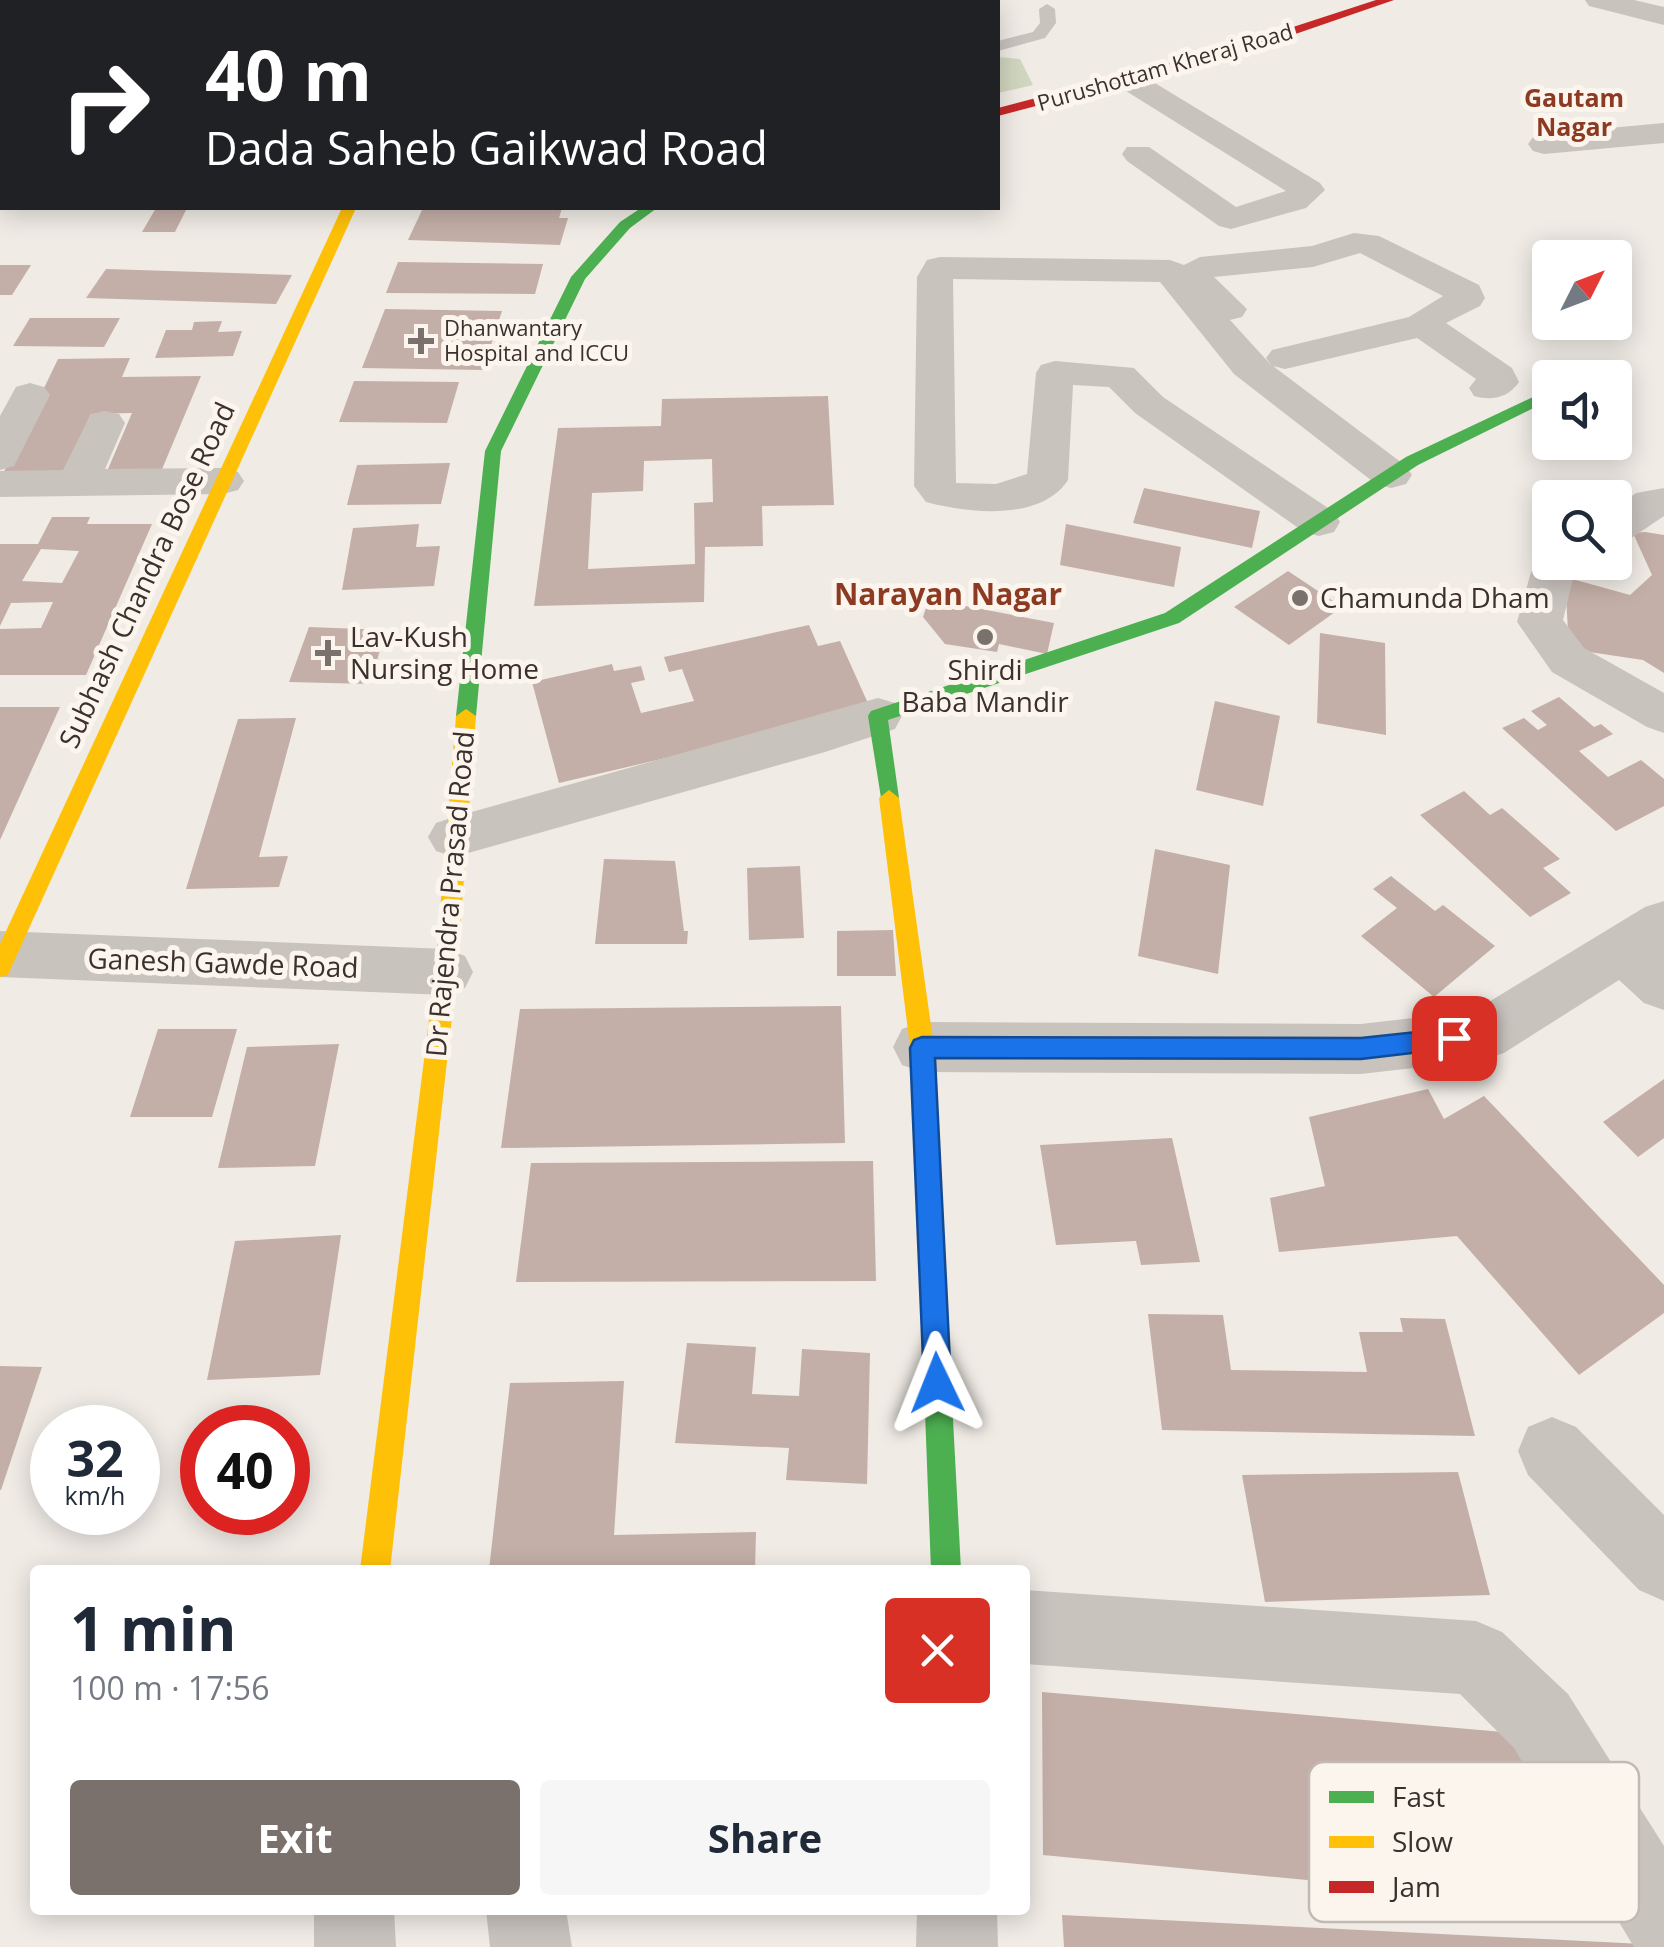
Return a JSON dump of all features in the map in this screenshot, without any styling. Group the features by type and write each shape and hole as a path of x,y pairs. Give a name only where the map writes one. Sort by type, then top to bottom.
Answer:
{"street":[{"name":"Purushottam Kheraj Road","path":"1000,112 1129,80 1388,0"},
{"path":"1599,0 1664,16"},
{"path":"1129,80 1308,190 1294,201 1230,219 1138,154"},
{"path":"1544,144 1664,132"},
{"name":"Subhash Chandra Bose Road","path":"2,959 347,210"},
{"name":"Dr Rajendra Prasad Road","path":"376,1565 446,972 454,837 493,450 578,277 625,226 647,210"},
{"path":"1402,468 1197,281 1195,274 1200,268 1311,256 1335,252 1352,243 1367,244 1466,293 1466,298 1426,319 1424,325"},
{"path":"1320,522 1149,404 1120,376 1108,373 1055,373 1047,480 1042,485 1009,495 941,493 935,486 935,278 940,268 1170,271 1248,366 1402,468"},
{"path":"1285,358 1424,325 1498,376 1500,382 1488,388"},
{"path":"0,457 30,394"},
{"path":"454,837 825,734 1172,618 1402,468 1532,403"},
{"path":"78,483 105,422"},
{"path":"0,484 223,481"},
{"path":"1632,516 1651,503 1664,502"},
{"path":"1551,580 1540,622 1568,660 1664,716"},
{"path":"878,716 922,1048 946,1565"},
{"name":"Ganesh Gawde Road","path":"2,959 446,972"},
{"path":"922,1048 1361,1049 1484,1034 1654,962"},
{"path":"1552,1451 1664,1565"},
{"path":"1030,1627 1476,1658 1541,1721 1566,1762"},
{"path":"1639,1880 1664,1920"},
{"path":"354,1915 354,1947"},
{"path":"527,1915 531,1947"},
{"path":"957,1915 958,1947"}],"lane":[{"path":"1000,45 1039,35 1048,22 1048,10"}],"green space":[{"path":"1000,57 1020,59 1033,85 1000,93"}],"building":[{"path":"155,210 186,210 175,232 142,232"},
{"path":"422,210 561,210 559,218 568,218 560,245 408,240"},
{"path":"398,262 543,264 535,294 386,293"},
{"path":"0,265 31,265 12,295 0,295"},
{"path":"106,269 292,275 276,304 86,298"},
{"path":"385,309 502,311 483,370 362,368"},
{"path":"30,318 120,318 104,347 13,346"},
{"path":"222,321 218,332 242,331 233,356 155,358 166,330 192,330 194,322"},
{"path":"130,358 122,377 201,376 160,474 105,476 132,413 91,414 60,479 0,480 58,359"},
{"path":"354,381 459,382 447,423 339,422"},
{"path":"828,396 834,505 762,506 763,546 705,547 704,602 534,606 558,428 661,426 662,399","holes":["712,459 713,502 694,503 695,564 588,569 592,493 643,491 644,461"]},
{"path":"450,463 441,504 347,505 357,465"},
{"path":"1144,488 1260,511 1252,548 1133,523"},
{"path":"52,517 90,517 87,524 152,524 86,675 0,675 0,629 41,628 53,602 11,603 0,626 0,544 38,544","holes":["41,549 79,551 62,583 22,581"]},
{"path":"419,524 416,547 440,546 434,586 342,590 353,528"},
{"path":"1066,524 1181,547 1174,587 1060,565"},
{"path":"1633,533 1664,535 1664,673 1643,660 1569,649 1565,580 1630,595 1652,575"},
{"path":"1288,571 1342,607 1289,645 1234,607"},
{"path":"929,599 1054,623 1047,654 999,644 997,652 945,644 923,617"},
{"path":"809,625 818,646 840,641 871,710 559,783 532,682 612,664 614,671 641,666 645,680 631,683 641,713 694,701 682,669 669,672 664,657"},
{"path":"309,627 386,630 370,684 289,682"},
{"path":"1320,633 1385,643 1386,735 1317,723"},
{"path":"1559,697 1594,727 1601,724 1613,734 1579,751 1608,777 1641,760 1664,779 1664,806 1616,831 1502,728 1524,718 1538,730 1547,725 1531,711"},
{"path":"1215,701 1280,716 1263,806 1196,790"},
{"path":"0,707 60,707 0,840"},
{"path":"296,718 259,857 288,856 279,887 186,889 238,719"},
{"path":"1464,791 1490,815 1502,808 1560,859 1543,868 1571,893 1530,917 1420,815"},
{"path":"1155,849 1230,865 1218,974 1138,956"},
{"path":"604,859 675,861 687,944 595,944"},
{"path":"800,866 804,938 749,940 747,868"},
{"path":"1391,876 1435,911 1443,905 1495,946 1434,997 1361,936 1397,908 1373,889"},
{"path":"893,930 896,976 837,976 837,931"},
{"path":"841,1006 845,1143 501,1148 520,1009"},
{"path":"158,1029 237,1029 212,1117 130,1117"},
{"path":"339,1044 315,1166 218,1168 247,1047"},
{"path":"1664,1079 1664,1138 1638,1157 1603,1122"},
{"path":"1428,1089 1444,1119 1484,1096 1664,1285 1664,1313 1579,1375 1457,1236 1279,1252 1270,1198 1325,1186 1309,1117"},
{"path":"1172,1138 1200,1262 1141,1265 1136,1241 1056,1245 1040,1145"},
{"path":"873,1161 876,1281 516,1282 531,1163"},
{"path":"341,1235 320,1375 207,1380 235,1241"},
{"path":"1148,1314 1223,1315 1231,1370 1367,1372 1359,1332 1403,1332 1400,1318 1445,1319 1475,1436 1162,1430"},
{"path":"687,1343 756,1347 752,1394 799,1396 802,1349 870,1353 867,1484 786,1480 789,1448 675,1443"},
{"path":"0,1366 42,1367 1,1490 0,1490"},
{"path":"624,1381 614,1535 756,1532 755,1565 490,1565 510,1383"},
{"path":"1458,1472 1490,1595 1265,1602 1242,1475"},
{"path":"1042,1692 1538,1735 1543,1762 1309,1762 1309,1880 1043,1855"},
{"path":"1062,1915 1642,1944 1642,1947 1064,1947"}],"traffic: fast":[{"path":"466,716 493,451 578,277 625,225 647,210"},
{"path":"889,798 878,716 1172,618 1412,461 1532,403"},
{"path":"928,1174 946,1565"}],"traffic: slow":[{"path":"0,968 348,210"},
{"path":"376,1565 446,972 466,716"},
{"path":"889,798 922,1047 928,1174"}],"traffic: jam":[{"path":"1000,111 1245,47 1388,0"}],"place":[{"name":"Dhanwantary Hospital and ICCU","path":"421,341"},
{"name":"Chamunda Dham","path":"1300,598"},
{"name":"Shirdi Baba Mandir","path":"985,637"},
{"name":"Lav-Kush Nursing Home","path":"328,653"}],"district":[{"name":"Gautam Nagar","path":"1574,112"},
{"name":"Narayan Nagar","path":"948,595"}],"route":[{"path":"937,1383 922,1048 1361,1049 1454,1038"}]}
